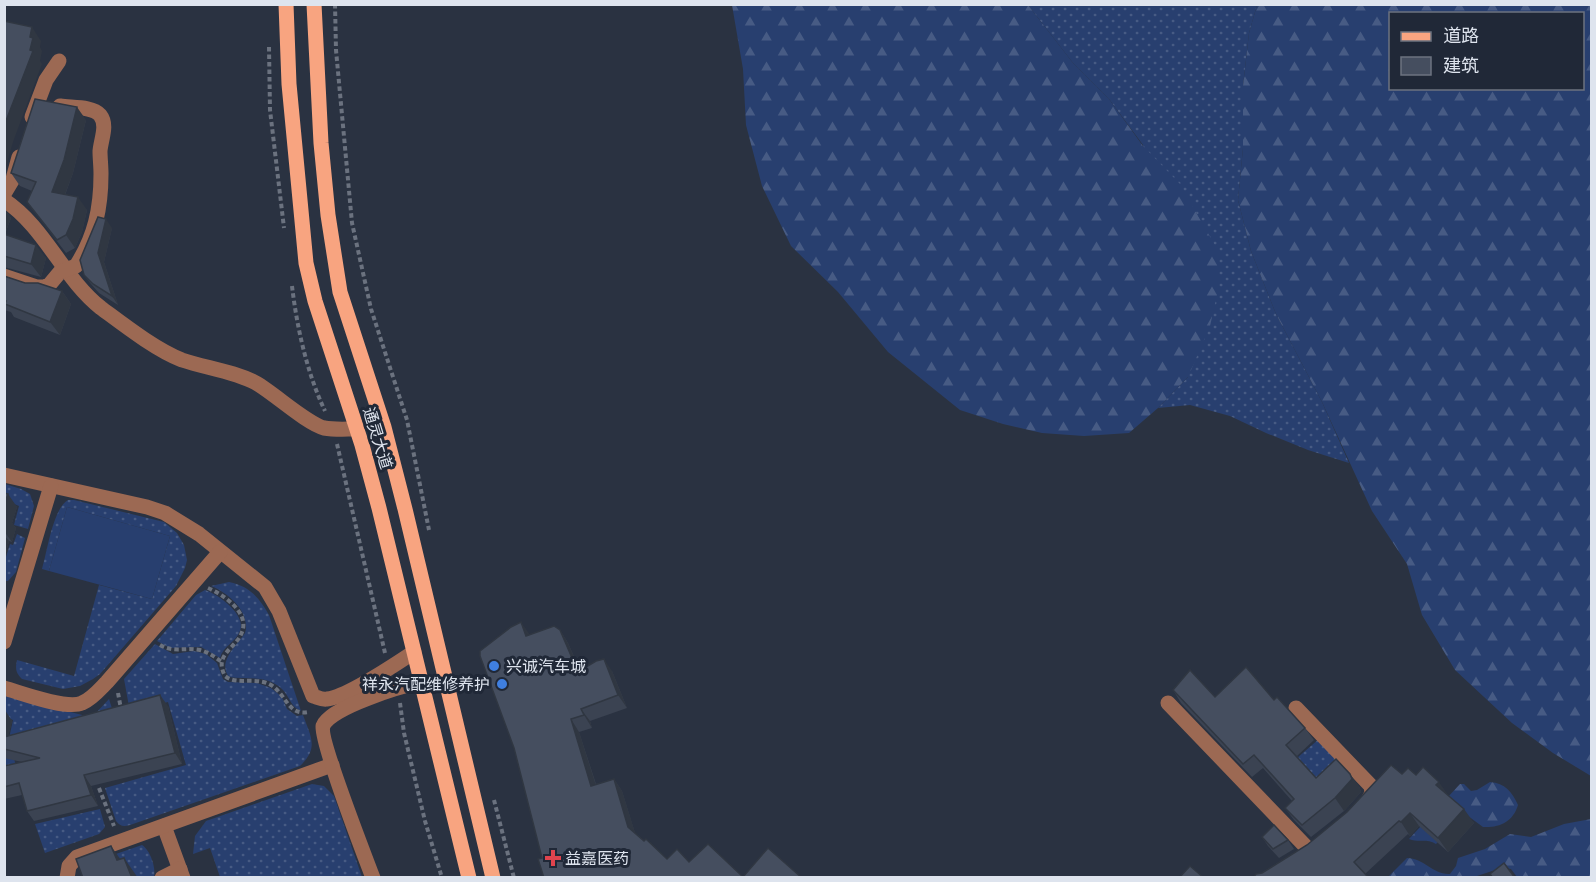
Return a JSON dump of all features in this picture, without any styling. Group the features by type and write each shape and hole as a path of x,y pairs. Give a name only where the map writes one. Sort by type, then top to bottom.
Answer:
{"main road":[{"name":"通灵大道","path":"286,4 289,84 306,263 315,301 379,508 469,878"},
{"name":"通灵大道","path":"314,4 321,143 328,215 340,292 384,427 403,499 493,878"}],"street":[{"path":"4,194 14,179 24,140 46,80 59,62"},
{"path":"4,276 37,287 45,287 60,272 76,266 82,258 98,220 101,191 100,151 104,124 101,116 96,112 39,100"},
{"path":"4,200 29,222 75,282 101,308 164,351 181,359 253,381 310,422 323,428 356,429"},
{"path":"4,475 165,513 199,534 265,587 279,611 318,710 332,765 373,878"},
{"path":"4,642 11,593 51,486"},
{"path":"4,688 68,705 80,704 87,700 107,682 220,552"},
{"path":"318,710 325,700 341,695 414,652"},
{"path":"318,710 331,716 396,687 422,682"},
{"path":"1168,703 1305,854 1324,840"},
{"path":"1296,708 1371,786 1370,799 1356,812"},
{"path":"67,878 69,866 76,857 332,765"},
{"path":"162,878 181,873 164,826"}],"path":[{"path":"335,4 336,50 352,223 371,309 407,420 431,538"},
{"path":"192,584 211,589 223,596 242,618 242,633 226,651 222,662 222,673 233,681 248,679 269,684 281,693 290,707 298,712 318,710"},
{"path":"147,636 168,649 203,650 222,662"},
{"path":"99,788 119,841"},
{"path":"494,799 514,878"}],"green space":[{"path":"732,5 1028,5 1073,63 1109,99 1143,146 1180,184 1217,249 1219,286 1210,326 1188,377 1158,408 1129,433 1084,436 1042,433 1003,424 960,410 888,352 838,292 791,246 762,186 746,125 743,69"},
{"path":"1028,5 1257,5 1249,33 1243,86 1243,148 1238,200 1251,251 1276,314 1322,402 1349,463 1308,450 1230,416 1190,405 1158,408 1188,377 1143,145 1109,99 1073,63"},
{"path":"1257,5 1591,5 1591,776 1553,753 1512,723 1455,670 1422,615 1407,564 1372,511 1322,402 1276,314 1251,251 1238,200 1243,148 1243,86 1249,33"},
{"path":"5,484 30,494 34,506 28,529 14,525 19,506 5,500"},
{"path":"68,500 164,522 177,533 184,545 187,560 176,586 100,674 80,686 63,689 22,679 16,671 17,660 74,676 99,585 152,599 170,536 67,507 49,571 42,569 54,521"},
{"path":"67,507 170,536 152,599 49,571"},
{"path":"17,534 25,538 16,572 8,581 5,581 5,557"},
{"path":"229,582 253,593 269,615 301,711 293,705 283,690 271,682 229,677 225,665 233,648 245,633 245,618 242,611 225,593 211,586"},
{"path":"205,590 230,606 241,625 238,635 220,658 201,647 170,648 157,641 196,595"},
{"path":"155,644 173,654 194,651 206,654 217,663 223,679 228,682 257,683 271,688 282,697 287,709 297,716 303,715 312,742 310,754 306,760 300,766 130,825 119,824 105,788 186,765 168,702 130,712 124,679"},
{"path":"4,695 86,716 95,714 109,699 115,718 11,748 18,773 5,776 5,757 13,720 5,717"},
{"path":"1319,739 1345,767 1325,787 1297,758"},
{"path":"1490,782 1500,784 1507,789 1518,805 1513,816 1505,823 1483,827 1464,813 1436,844 1409,839 1460,784 1464,784 1471,791"},
{"path":"312,784 324,786 334,796 362,877 220,877 210,848 193,854 195,836 206,821"},
{"path":"100,809 105,827 99,834 45,853 35,824"},
{"path":"1591,819 1591,877 1517,877 1511,869 1501,868 1474,877 1387,878 1407,858 1438,872 1450,874 1458,858 1485,849 1510,834 1531,837 1564,824"},
{"path":"142,845 152,859 154,877 133,877 113,855"}],"building":[{"path":"4,21 32,27 30,37 33,38 30,50 33,51 4,126"},
{"path":"35,99 77,107 64,160 52,192 78,197 73,219 66,235 57,240 27,202 36,182 11,173"},
{"path":"98,217 106,219 98,253 112,296 93,284 84,275 80,260"},
{"path":"4,234 36,245 31,264 4,256"},
{"path":"4,276 62,291 50,322 5,304"},
{"path":"4,493 8,494 4,505"},
{"path":"521,622 526,636 554,626 560,630 578,672 604,659 618,695 581,709 584,715 571,719 591,786 614,779 628,827 644,841 646,839 667,859 677,849 689,862 708,844 743,877 768,848 802,878 544,878 538,859 542,858 514,748 480,656 480,651"},
{"path":"1246,667 1274,700 1277,697 1305,728 1286,745 1316,778 1336,759 1352,779 1335,798 1302,825 1285,808 1294,799 1254,755 1243,764 1173,690 1190,670 1215,697"},
{"path":"160,695 175,753 84,775 91,795 27,811 19,783 4,787 4,766 40,758 4,749 4,737"},
{"path":"1391,765 1402,774 1408,768 1416,775 1423,767 1439,782 1436,785 1464,809 1438,838 1410,813 1354,862 1367,876 1366,878 1253,878 1256,874 1262,873 1307,845 1347,812"},
{"path":"1274,825 1288,840 1273,849 1262,837"},
{"path":"111,846 117,860 124,858 132,878 83,878 76,859"},
{"path":"1504,863 1515,878 1493,878 1490,874"},
{"path":"1190,866 1204,878 1179,878"}],"place":[{"name":"兴诚汽车城","path":"494,666"},
{"name":"祥永汽配维修养护","path":"502,684"},
{"name":"益嘉医药","path":"553,858"}]}
